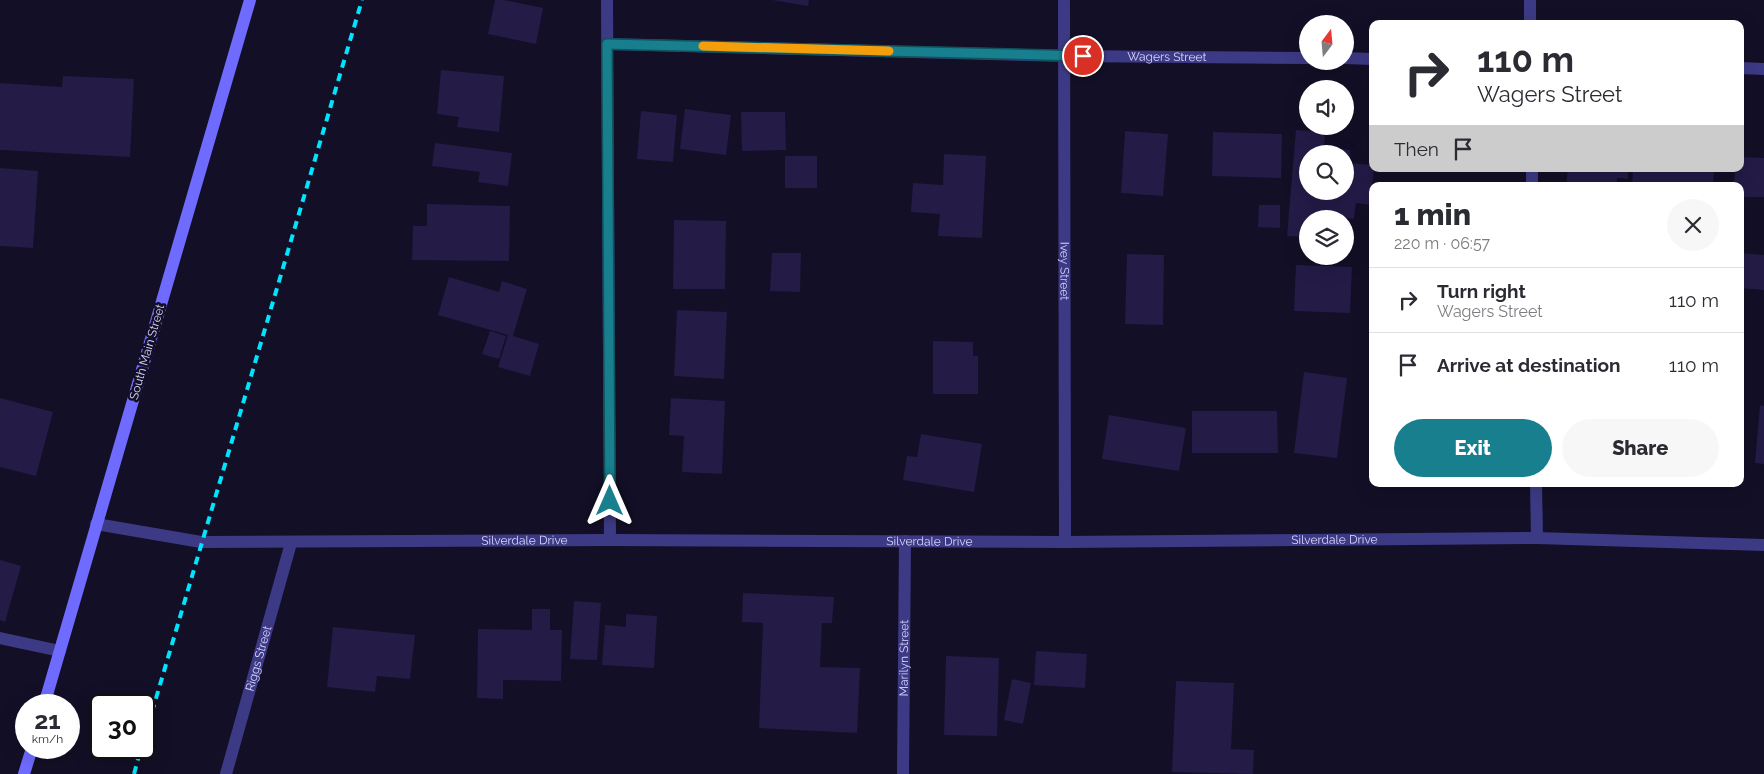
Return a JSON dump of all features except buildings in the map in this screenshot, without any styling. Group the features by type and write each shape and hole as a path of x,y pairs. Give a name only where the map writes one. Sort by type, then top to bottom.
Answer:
{"street":[{"name":"South Main Street","path":"47,694 250,0"},
{"path":"606,0 610,540"},
{"name":"Ivey Street","path":"1064,0 1065,542"},
{"path":"1530,0 1530,20"},
{"name":"Wagers Street","path":"607,44 1065,56 1299,58"},
{"path":"1354,58 1369,58"},
{"path":"1744,68 1764,69"},
{"path":"1536,487 1537,538"},
{"name":"Silverdale Drive","path":"96,524 201,542 610,540 1065,542 1537,538 1764,545"},
{"name":"Marilyn Street","path":"904,541 904,774"},
{"name":"Riggs Street","path":"226,774 291,542"},
{"path":"0,638 60,651"},
{"path":"24,774 29,759"}],"railway":[{"path":"155,702 362,0"},
{"path":"134,774 138,759"}],"slow traffic":[{"path":"703,46 889,51"}],"route":[{"path":"610,501 607,44 1083,56"}]}
